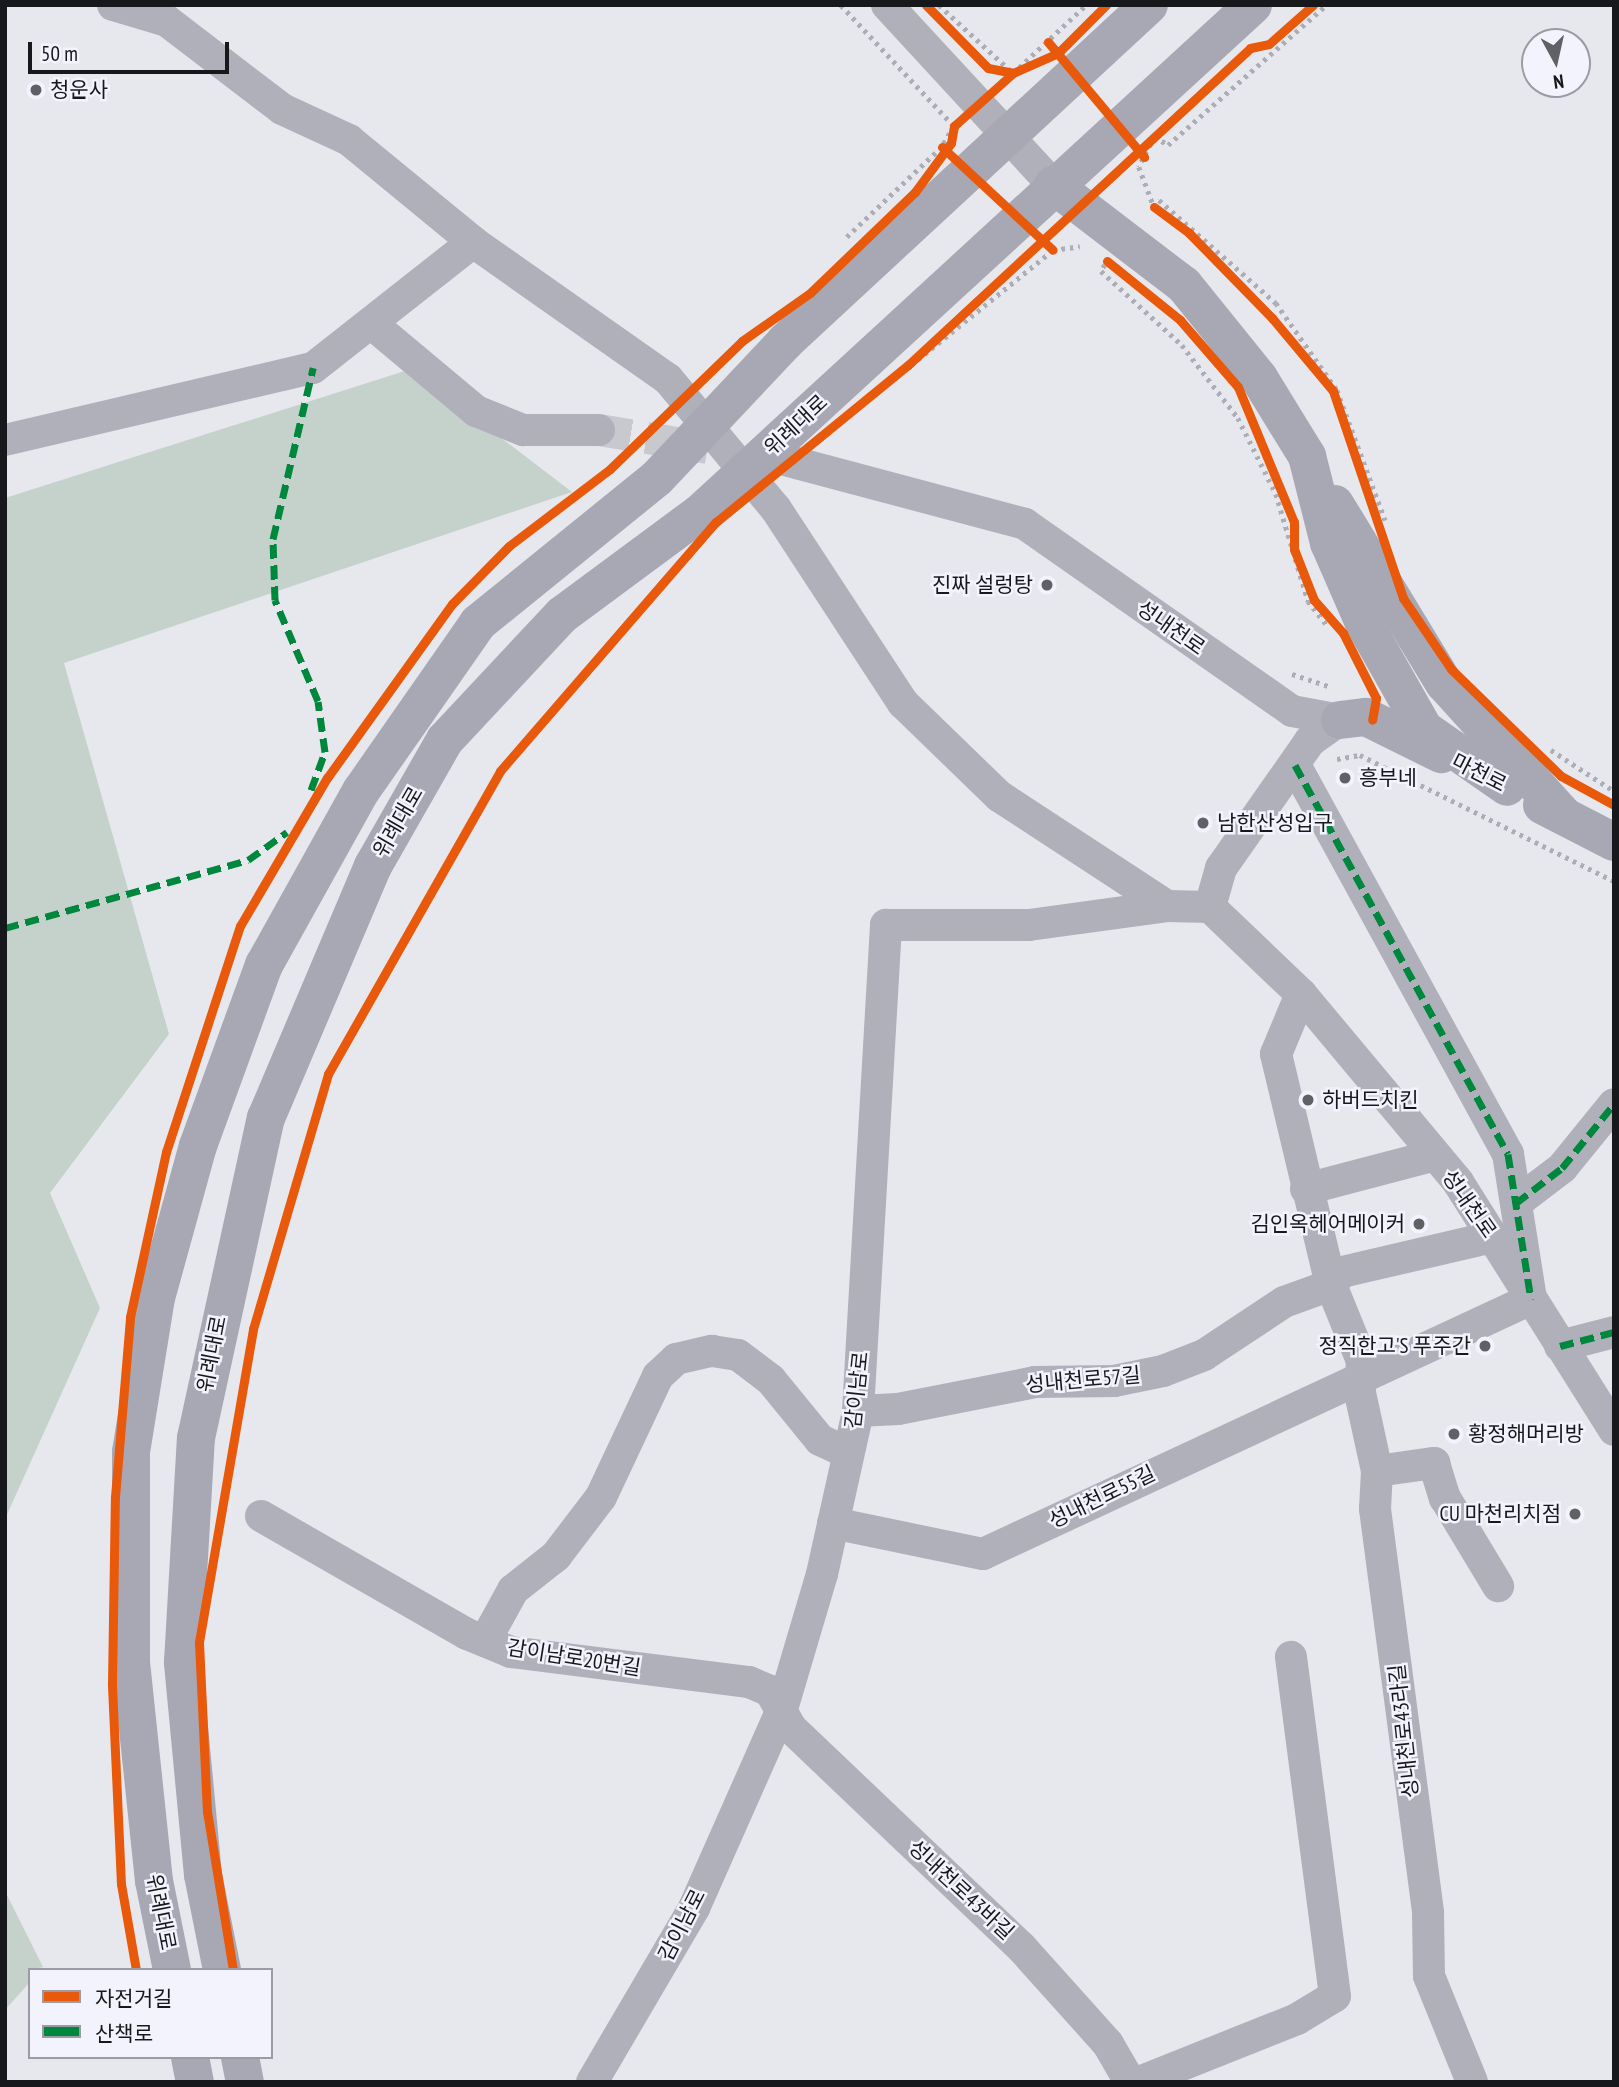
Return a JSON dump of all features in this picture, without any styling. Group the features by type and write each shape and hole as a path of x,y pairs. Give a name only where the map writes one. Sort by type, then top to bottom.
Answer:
{"main road":[{"name":"위례대로","path":"172,1968 154,1881 131,1662 131,1452 156,1298 198,1146 264,965 361,791 478,623 657,478 785,342 952,156 1006,135 1066,63 1149,5"},
{"name":"위례대로","path":"222,1968 203,1875 183,1662 196,1437 266,1118 373,866 445,740 562,615 700,513 842,381 1134,144 1253,5"},
{"path":"1067,196 1184,285 1259,378 1444,683 1578,805"},
{"path":"1307,456 1329,543 1364,623 1424,729 1507,787"},
{"name":"마천로","path":"1341,706 1507,787 1578,805 1614,842"},
{"path":"190,2059 195,2082"},
{"path":"240,2059 245,2082"}],"street":[{"path":"113,5 167,21 282,109 349,140 473,242 668,379 731,451 903,703 999,796 1167,906 1210,906 1222,868 1300,774 1321,729 1341,706"},
{"path":"887,5 978,106 1067,196"},
{"path":"5,440 313,368 473,242"},
{"path":"372,324 476,411 523,429 598,430"},
{"name":"성내천로","path":"785,460 1025,524 1292,711 1341,706"},
{"path":"1300,774 1508,1154 1531,1299"},
{"name":"감이남로","path":"592,2082 694,1908 782,1709 833,1523 858,1411 886,925 1029,925 1167,906"},
{"name":"성내천로","path":"1210,906 1301,994 1432,1156 1458,1182 1614,1430"},
{"path":"1301,994 1276,1054 1331,1285 1362,1361 1360,1374"},
{"path":"1516,1203 1562,1168 1614,1104"},
{"path":"1306,1189 1432,1156"},
{"name":"성내천로57길","path":"858,1411 898,1409 1035,1382 1114,1381 1163,1371 1204,1355 1284,1302 1331,1285 1342,1272 1493,1237"},
{"name":"성내천로55길","path":"833,1523 983,1554 1360,1374 1531,1299"},
{"path":"1560,1346 1614,1332"},
{"path":"485,1641 513,1590 556,1556 601,1497 658,1376 676,1359 712,1352 738,1356 771,1380 820,1440 848,1453"},
{"name":"성내천로43라길","path":"1360,1374 1377,1471 1375,1509 1428,1913 1429,1976 1472,2082"},
{"path":"1377,1471 1422,1459 1434,1463 1445,1498 1498,1586"},
{"name":"감이남로20번길","path":"261,1517 485,1641 511,1652 750,1682 770,1691 782,1709"},
{"path":"1139,2082 1250,2039 1335,1996 1292,1657"},
{"name":"성내천로43바길","path":"782,1709 791,1728 1021,1947 1108,2044 1130,2082"}],"path":[{"path":"841,5 954,126"},
{"path":"926,5 988,68 1013,73 1066,63 1048,42"},
{"path":"939,5 1013,73"},
{"path":"915,192 952,156 954,126 1086,5"},
{"path":"1260,46 1313,5"},
{"path":"1156,136 1168,145 1326,5"},
{"path":"1123,168 1134,144 1156,136 1165,127"},
{"path":"1134,144 1139,167 1154,207 1244,290 1332,391 1384,533"},
{"path":"899,371 1044,242 1067,196"},
{"path":"1044,242 1053,250 1091,251"},
{"path":"908,365 920,363 1053,250"},
{"path":"1128,278 1103,258 1101,271 1182,345 1238,418 1276,494 1308,601 1339,634"},
{"path":"1249,412 1294,522 1294,550 1314,600 1339,634"},
{"path":"1282,672 1341,706"},
{"path":"1539,743 1614,791"},
{"path":"1423,789 1440,753"},
{"path":"1300,774 1323,762 1360,755 1423,789 1614,881"},
{"path":"1541,758 1551,767"},
{"path":"1578,805 1614,805"}],"shaded area":[{"path":"411,369 572,492 64,663 169,1034 50,1193 100,1308 5,1519 5,498"},
{"path":"5,1891 43,1967 28,1968 28,1984 5,2010"}],"tunnel":[{"path":"599,430 708,448"}],"marked path":[{"path":"311,790 325,752 318,701 275,600 273,539 313,368"},
{"path":"1295,765 1508,1154 1531,1299"},
{"path":"5,928 248,860 287,832"},
{"path":"1516,1203 1562,1168 1614,1104"},
{"path":"1560,1346 1614,1332"}],"cycle path":[{"path":"926,5 988,68 1013,73"},
{"path":"136,1968 121,1884 112,1683 115,1497 130,1317 166,1152 240,926 327,778 452,604 509,546 610,469 742,341 810,293 915,192 951,143 954,126 1013,73 1058,53 1106,5"},
{"path":"233,1968 207,1812 199,1642 253,1329 328,1074 500,771 716,522 908,365 1250,48 1269,44 1313,5"},
{"path":"1048,42 1144,157"},
{"path":"942,147 1053,250"},
{"path":"1154,207 1189,233 1272,318 1333,391 1403,598 1451,669 1561,776 1614,805"},
{"path":"1107,261 1180,320 1238,387 1294,522 1294,549 1314,600 1343,633 1376,698 1372,720"}],"place":[{"name":"청운사","path":"36,90"},
{"name":"진짜 설렁탕","path":"1047,585"},
{"name":"흥부네","path":"1345,778"},
{"name":"남한산성입구","path":"1203,823"},
{"name":"하버드치킨","path":"1308,1100"},
{"name":"김인옥헤어메이커","path":"1419,1224"},
{"name":"정직한고'S 푸주간","path":"1485,1346"},
{"name":"황정해머리방","path":"1454,1434"},
{"name":"CU 마천리치점","path":"1575,1514"}]}
